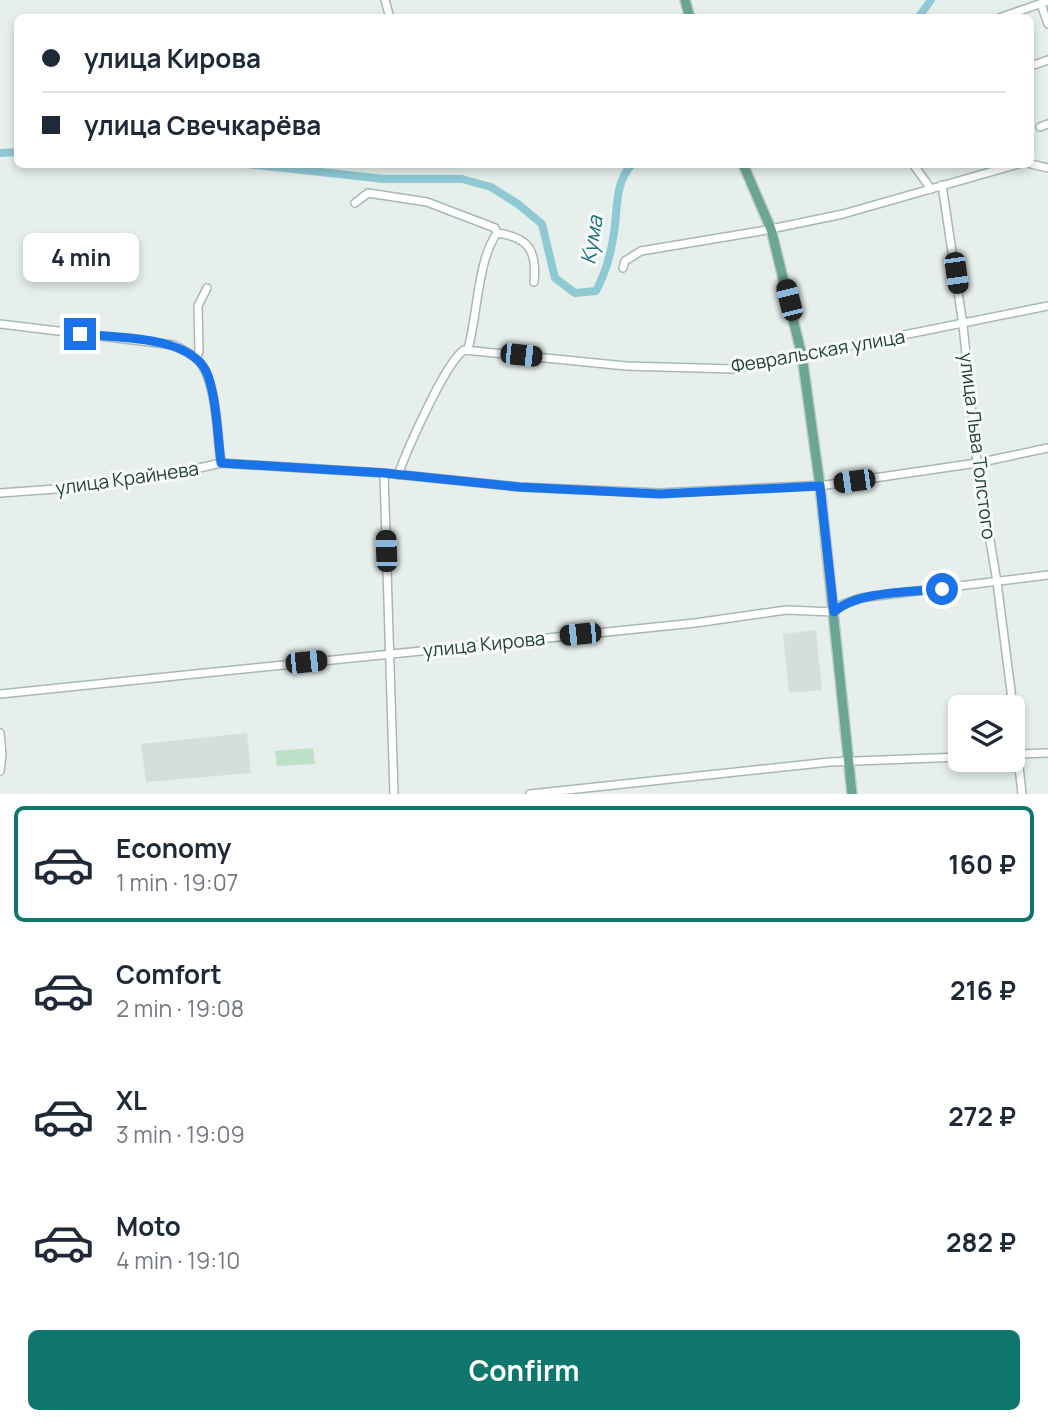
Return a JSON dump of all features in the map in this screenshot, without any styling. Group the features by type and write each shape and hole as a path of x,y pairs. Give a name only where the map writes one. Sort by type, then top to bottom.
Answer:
{"main road":[{"path":"745,168 771,229 802,356 820,486 852,794"}],"street":[{"path":"1010,14 1044,2 1048,23"},
{"path":"1040,127 1048,124"},
{"path":"916,168 931,189"},
{"path":"624,268 625,261 641,251 843,214 1004,168"},
{"name":"улица Льва Толстого","path":"942,185 963,325 977,463 997,582 1011,695"},
{"path":"355,202 368,193 427,202 495,228 497,233"},
{"path":"497,233 513,235 532,251 536,263 534,282"},
{"path":"398,475 409,446 465,350 477,314 487,251 497,233"},
{"path":"196,358 199,352 198,306 206,288"},
{"name":"Февральская улица","path":"465,350 626,366 734,369 1048,306"},
{"path":"0,324 174,345 196,358 206,371 211,388 221,463"},
{"name":"улица Крайнева","path":"0,493 70,488 156,477 221,463 384,473 519,487 660,494 820,486 977,463 1048,449"},
{"path":"384,473 394,794"},
{"name":"улица Кирова","path":"0,694 682,624 786,610 834,612 841,605 860,598 1048,575"},
{"path":"0,733 0,771"},
{"path":"1025,754 1048,753"},
{"path":"530,794 830,762 948,758"},
{"name":"улица Льва Толстого","path":"1019,772 1022,794"}],"shaded area":[{"path":"816,630 822,690 789,693 783,634"},
{"path":"247,733 251,773 146,782 141,744"}],"green space":[{"path":"313,748 315,764 277,766 275,751"}],"waterway":[{"name":"Кума","path":"921,14 931,0"},
{"name":"Кума","path":"0,153 14,152"},
{"name":"Кума","path":"284,168 384,179 462,179 491,187 542,224 555,278 575,293 596,291 600,284 614,233 619,188 629,168"}],"route":[{"path":"80,334 174,345 196,358 206,371 211,388 221,463 384,473 519,487 660,494 820,486 834,612 841,605 860,598 942,589"}]}
